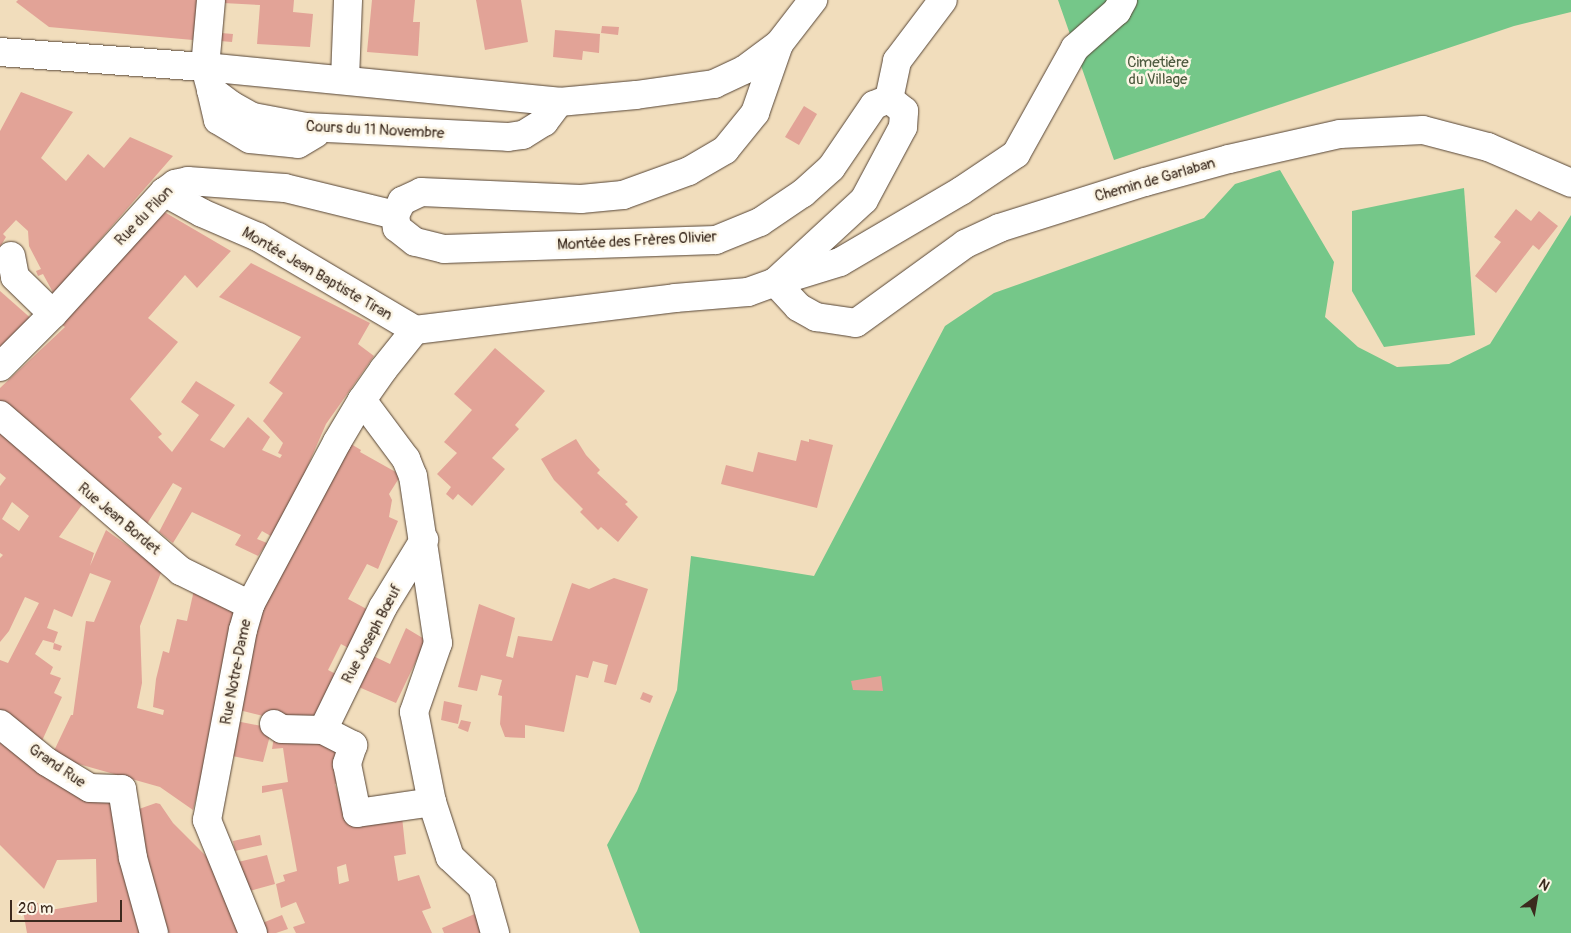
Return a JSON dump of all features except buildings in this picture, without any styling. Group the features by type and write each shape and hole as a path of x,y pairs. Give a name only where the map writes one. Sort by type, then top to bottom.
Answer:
{"street":[{"path":"208,78 211,0"},
{"path":"345,79 348,0"},
{"path":"0,52 208,78 345,79 559,102 636,95 714,84 744,70 779,44 813,0"},
{"path":"774,282 864,200 903,127 904,111 889,99 897,61 944,0"},
{"path":"415,330 675,298 748,292 840,262 961,191 1016,154 1075,48 1117,11 1122,0"},
{"path":"395,215 402,201 421,192 581,199 623,195 689,171 725,150 755,113 779,44"},
{"name":"Cours du 11 Novembre","path":"208,78 230,105 254,117 324,128 508,137 524,135 544,122 559,102"},
{"name":"Montée des Frères Olivier","path":"395,215 397,228 414,242 444,249 716,240 760,222 803,192 831,168 874,105 889,99"},
{"name":"Chemin de Garlaban","path":"774,282 798,307 816,318 856,324 965,244 998,228 1155,179 1229,159 1340,134 1423,130 1488,147 1571,183"},
{"name":"Rue du Pilon","path":"0,367 53,314 164,192 175,184 188,181 285,188 395,215"},
{"name":"Montée Jean Baptiste Tiran","path":"164,192 202,214 258,237 415,330"},
{"path":"11,256 15,277 53,314"},
{"name":"Rue Notre-Dame","path":"253,933 207,820 243,630 250,605 336,442 382,370 415,330"},
{"path":"362,400 406,459 413,476 438,643 414,712 432,802 450,857 482,887 495,933"},
{"name":"Rue Jean Bordet","path":"0,415 181,570 250,605"},
{"name":"Rue Joseph Bœuf","path":"323,730 384,608 424,540"},
{"name":"Grand Rue","path":"0,724 47,762 90,788 122,789 133,858 154,933"},
{"path":"274,724 282,729 323,730 353,745 346,764 357,813 432,802"}],"green space":[{"name":"Cimetière du Village","path":"1058,0 1571,0 1571,12 1514,26 1114,160"},
{"path":"1280,170 1334,262 1325,317 1358,347 1397,367 1449,364 1490,344 1571,215 1571,933 640,933 607,845 637,791 677,690 691,556 814,576 945,326 994,293 1204,218 1235,184"},
{"path":"1464,188 1475,335 1384,347 1352,291 1352,211"}]}
